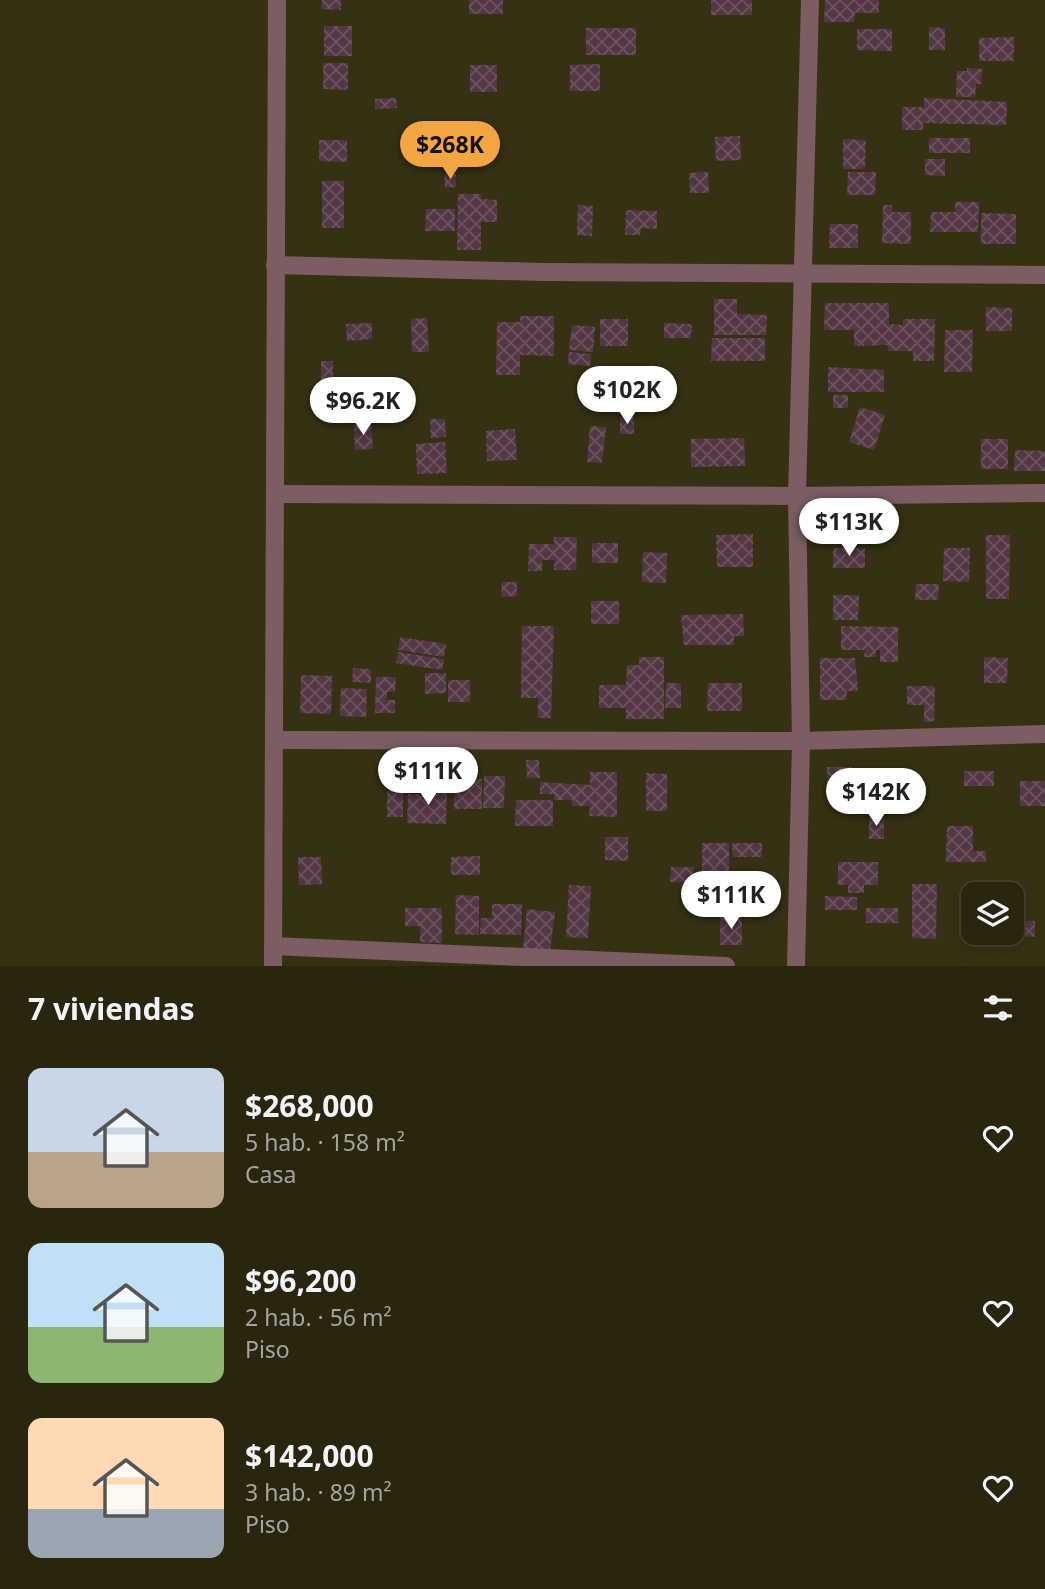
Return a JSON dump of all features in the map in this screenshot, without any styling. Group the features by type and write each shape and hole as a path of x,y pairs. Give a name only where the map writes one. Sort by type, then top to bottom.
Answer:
{"street":[{"path":"273,966 277,0"},
{"path":"796,966 801,741 797,496 810,0"},
{"path":"275,265 542,272 1045,275"},
{"path":"275,494 797,496 1045,493"},
{"path":"275,740 801,741 1045,734"},
{"path":"273,946 726,966"}],"building":[{"path":"322,0 341,0 341,10 321,9"},
{"path":"469,0 503,0 503,14 469,14"},
{"path":"711,0 752,0 752,15 711,15"},
{"path":"825,0 879,0 879,13 855,13 854,22 824,22"},
{"path":"324,26 352,26 352,56 324,56"},
{"path":"929,27 945,28 945,50 929,50"},
{"path":"586,28 636,28 636,55 586,55"},
{"path":"857,29 892,29 892,51 857,50"},
{"path":"1014,37 1014,61 979,61 979,38"},
{"path":"323,63 348,63 348,90 323,89"},
{"path":"600,64 600,91 570,91 570,65"},
{"path":"470,65 497,65 497,92 470,92"},
{"path":"967,68 982,69 981,84 976,84 975,97 956,97 957,71 967,71"},
{"path":"396,98 397,108 375,109 375,99"},
{"path":"924,98 1007,102 1006,125 923,123 923,130 902,130 902,107 924,107"},
{"path":"740,136 741,160 716,161 715,137"},
{"path":"929,138 970,138 970,153 929,153"},
{"path":"843,139 866,140 865,169 843,169"},
{"path":"319,140 347,140 347,162 319,161"},
{"path":"925,159 945,159 945,176 925,175"},
{"path":"708,172 709,193 690,193 689,173"},
{"path":"848,172 876,172 875,195 847,195"},
{"path":"444,174 456,174 456,187 445,188"},
{"path":"322,181 344,181 344,228 322,228"},
{"path":"458,194 481,194 481,199 497,200 497,222 481,222 481,250 457,250"},
{"path":"955,202 979,202 978,232 930,232 931,212 955,212"},
{"path":"578,205 593,206 592,236 577,235"},
{"path":"883,205 892,205 892,212 911,212 911,244 882,243"},
{"path":"426,209 455,209 455,231 425,231"},
{"path":"626,210 657,211 657,229 641,228 640,235 625,235"},
{"path":"981,213 1016,214 1016,244 981,244"},
{"path":"830,224 858,224 858,248 829,248"},
{"path":"714,299 737,299 737,314 767,315 766,335 714,335"},
{"path":"825,303 889,303 889,324 903,325 903,319 935,319 934,361 913,361 913,351 888,351 888,345 854,346 854,330 824,330"},
{"path":"986,307 1012,308 1012,331 986,331"},
{"path":"520,316 554,316 554,356 520,355 520,375 496,375 497,322 520,322"},
{"path":"427,318 429,352 412,352 411,319"},
{"path":"600,319 628,319 628,346 600,346"},
{"path":"372,323 372,339 347,341 346,324"},
{"path":"664,323 692,324 691,338 664,338"},
{"path":"572,325 595,327 593,352 569,350"},
{"path":"945,330 973,330 972,372 944,372"},
{"path":"712,338 765,338 765,361 711,361"},
{"path":"569,352 591,354 590,366 568,364"},
{"path":"321,361 333,361 333,392 321,392"},
{"path":"828,367 884,370 884,392 828,392"},
{"path":"623,392 658,392 658,408 623,407"},
{"path":"833,395 848,395 848,408 833,408"},
{"path":"860,407 885,415 874,450 849,442"},
{"path":"620,417 634,417 634,434 620,434"},
{"path":"430,419 445,419 446,437 431,438"},
{"path":"371,424 373,449 355,450 354,425"},
{"path":"590,426 606,427 602,463 587,462"},
{"path":"515,429 517,460 487,461 486,431"},
{"path":"744,438 745,466 691,467 691,439"},
{"path":"981,439 1008,439 1008,469 981,469"},
{"path":"445,442 447,473 417,474 416,444"},
{"path":"1015,450 1045,451 1045,471 1014,471"},
{"path":"753,534 753,567 717,567 716,535"},
{"path":"986,535 1010,535 1009,599 986,599"},
{"path":"554,537 577,537 576,570 554,570 554,560 542,560 542,571 528,571 529,544 554,544"},
{"path":"592,543 618,543 618,563 592,563"},
{"path":"833,548 865,548 865,568 833,568"},
{"path":"944,548 970,548 969,582 943,581"},
{"path":"643,552 667,553 666,583 642,582"},
{"path":"502,582 517,582 517,596 501,597"},
{"path":"916,584 939,584 938,600 915,600"},
{"path":"833,595 859,595 858,620 833,620"},
{"path":"591,601 619,601 619,624 591,624"},
{"path":"743,614 744,636 734,636 734,645 684,645 681,615"},
{"path":"522,626 554,626 551,718 538,718 538,698 521,698"},
{"path":"841,626 898,627 898,662 880,662 880,650 876,650 876,657 864,657 865,650 841,650"},
{"path":"400,637 446,644 444,657 398,650"},
{"path":"398,652 444,659 442,670 396,663"},
{"path":"639,657 664,657 664,719 626,719 626,708 599,708 599,685 626,685 627,665 639,665"},
{"path":"984,657 1008,658 1007,683 984,683"},
{"path":"820,658 855,658 858,691 847,691 846,700 820,700"},
{"path":"353,668 371,669 371,683 352,682"},
{"path":"425,673 446,673 446,693 425,694"},
{"path":"301,675 332,676 331,714 300,713"},
{"path":"376,677 396,677 395,692 387,692 386,700 395,700 395,713 375,713"},
{"path":"448,680 470,680 470,702 448,702"},
{"path":"666,683 681,683 681,708 665,708"},
{"path":"708,683 742,683 742,711 707,711"},
{"path":"907,686 935,686 934,721 924,722 924,705 907,705"},
{"path":"341,688 367,689 366,717 340,716"},
{"path":"526,760 539,760 540,778 527,778"},
{"path":"827,767 852,767 852,793 827,793"},
{"path":"856,770 899,770 898,814 882,814 883,789 856,789"},
{"path":"964,771 994,771 994,786 964,786"},
{"path":"590,772 617,772 617,817 589,816 590,806 572,806 572,800 554,800 554,794 540,794 540,782 590,785"},
{"path":"646,773 667,774 667,811 646,811"},
{"path":"484,776 505,776 504,808 483,808"},
{"path":"454,779 482,779 482,809 454,809"},
{"path":"1020,781 1045,781 1045,806 1020,806"},
{"path":"435,783 447,783 446,824 407,823 408,794 435,794"},
{"path":"403,790 403,817 387,817 387,791"},
{"path":"516,800 553,800 553,826 515,826"},
{"path":"869,817 884,818 884,839 869,839"},
{"path":"947,826 973,826 973,851 986,851 986,862 946,862"},
{"path":"605,837 628,837 628,861 605,860"},
{"path":"702,843 729,843 729,877 702,877"},
{"path":"732,843 762,843 762,857 733,857"},
{"path":"480,856 480,875 451,875 451,857"},
{"path":"298,857 321,857 322,884 299,885"},
{"path":"838,862 878,862 878,885 864,885 864,893 848,893 848,885 838,885"},
{"path":"671,867 694,867 693,883 670,882"},
{"path":"912,884 937,884 936,939 912,938"},
{"path":"569,885 591,886 588,938 566,937"},
{"path":"456,895 479,896 479,935 455,934"},
{"path":"825,896 857,897 857,910 825,910"},
{"path":"492,904 522,904 521,935 480,934 481,918 492,918"},
{"path":"405,908 442,908 442,943 420,942 420,926 405,926"},
{"path":"866,908 898,908 898,923 866,923"},
{"path":"527,909 555,912 550,951 523,948"},
{"path":"720,917 742,917 742,945 720,945"},
{"path":"1024,921 1035,921 1035,937 1024,937"}]}
